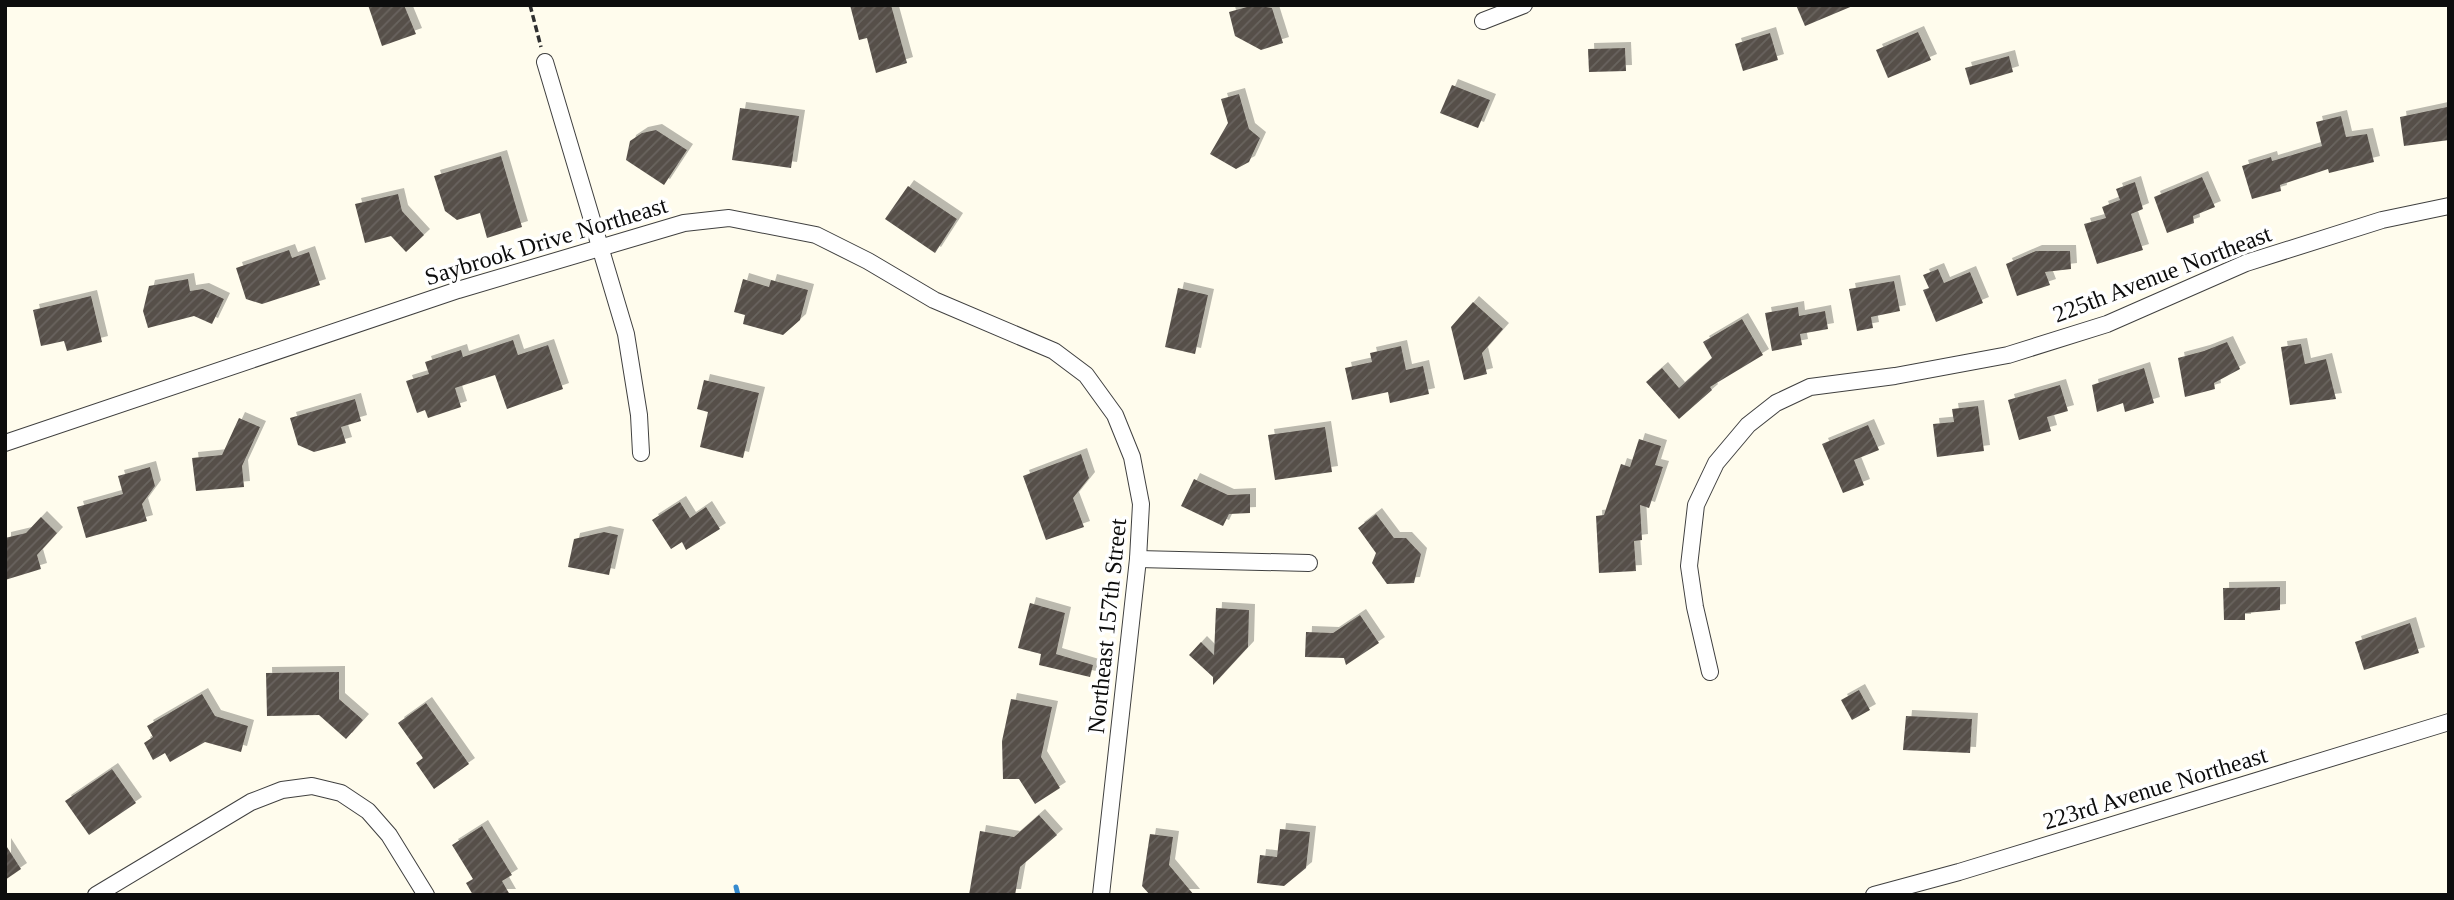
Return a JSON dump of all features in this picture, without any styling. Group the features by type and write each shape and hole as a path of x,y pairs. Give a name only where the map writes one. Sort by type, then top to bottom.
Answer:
{"street":[{"path":"1483,21 1524,5"},
{"path":"545,62 626,334 639,415 641,453"},
{"name":"225th Avenue Northeast","path":"1710,672 1689,566 1696,505 1716,463 1748,425 1776,403 1810,387 1895,376 2008,355 2108,324 2246,263 2382,220 2449,206"},
{"name":"Saybrook Drive Northeast","path":"5,443 315,337 600,247 684,223 729,218 816,235 868,261 934,300 1054,351 1086,375"},
{"name":"Northeast 157th Street","path":"1086,375 1115,415 1132,457 1142,504 1101,895"},
{"path":"1138,559 1309,563"},
{"name":"223rd Avenue Northeast","path":"1874,895 1959,872 2449,722"},
{"path":"96,895 251,802 282,790 312,786 341,793 368,811 389,835 426,895"}],"path":[{"path":"530,5 545,62"}],"building":[{"path":"368,5 404,5 416,34 382,46"},
{"path":"850,5 891,5 907,63 876,73 867,38 859,40"},
{"path":"1254,5 1272,8 1283,43 1261,50 1235,36 1229,12"},
{"path":"1796,5 1855,5 1805,26"},
{"path":"1918,32 1931,60 1888,78 1876,50"},
{"path":"1770,33 1778,60 1743,71 1735,44"},
{"path":"1625,48 1626,71 1589,72 1588,49"},
{"path":"2009,56 2013,72 1970,85 1965,68"},
{"path":"1452,85 1490,100 1478,128 1440,113"},
{"path":"1239,94 1249,129 1260,138 1249,162 1236,169 1210,154 1228,123 1221,99"},
{"path":"2447,107 2449,140 2404,146 2400,117"},
{"path":"740,108 799,116 791,168 732,160"},
{"path":"2341,116 2346,137 2367,134 2374,162 2329,173 2328,169 2280,185 2281,191 2252,199 2242,166 2271,157 2272,161 2322,146 2316,122"},
{"path":"656,130 687,150 664,185 626,160 630,141 642,133"},
{"path":"501,156 522,227 487,238 480,213 457,220 445,211 434,176"},
{"path":"2202,177 2215,207 2193,216 2194,223 2167,233 2154,197"},
{"path":"2135,182 2143,209 2131,214 2143,250 2097,264 2084,224 2106,218 2102,207 2120,200 2116,189"},
{"path":"908,186 957,219 935,253 885,219"},
{"path":"398,194 402,211 424,235 406,252 391,236 365,243 355,204"},
{"path":"289,250 292,258 309,252 320,285 262,304 246,299 236,268"},
{"path":"2036,251 2070,251 2071,269 2045,272 2050,285 2017,296 2006,264"},
{"path":"1938,269 1944,283 1970,272 1983,303 1936,322 1923,290 1929,288 1923,275"},
{"path":"188,279 190,291 203,289 224,299 212,324 194,316 148,328 143,311 149,286"},
{"path":"743,279 769,287 771,280 808,290 800,320 783,335 743,324 745,315 734,312"},
{"path":"1894,281 1900,311 1871,317 1873,328 1857,331 1849,289"},
{"path":"1178,288 1208,295 1195,354 1165,347"},
{"path":"91,296 102,342 67,351 64,341 41,346 33,310"},
{"path":"1473,302 1503,329 1482,353 1487,374 1464,380 1451,327"},
{"path":"1798,307 1799,316 1825,311 1828,329 1800,334 1802,345 1772,351 1765,313"},
{"path":"1742,319 1763,355 1710,387 1712,390 1679,419 1646,382 1662,368 1679,388 1712,358 1703,342"},
{"path":"513,340 518,355 548,345 563,389 507,409 495,375 455,388 461,407 428,418 425,410 417,413 406,381 429,374 425,362 461,350 463,357"},
{"path":"2227,342 2240,369 2214,383 2215,389 2185,397 2178,358"},
{"path":"2301,344 2305,364 2326,359 2336,399 2290,405 2281,347"},
{"path":"1401,346 1406,370 1423,366 1429,394 1390,403 1388,392 1352,400 1345,368 1372,362 1370,353"},
{"path":"2144,368 2154,403 2125,412 2123,403 2097,412 2092,385"},
{"path":"704,380 759,393 743,458 700,447 708,412 697,409"},
{"path":"2060,385 2068,411 2047,417 2051,431 2019,440 2008,400"},
{"path":"355,399 361,421 341,427 346,443 314,452 298,445 290,418"},
{"path":"1978,406 1984,451 1937,457 1933,424 1954,422 1952,409"},
{"path":"239,418 260,427 242,466 244,487 196,491 192,458 222,455"},
{"path":"1868,425 1879,450 1854,460 1864,485 1843,493 1822,444"},
{"path":"1325,427 1332,472 1275,480 1268,435"},
{"path":"1639,439 1661,446 1655,465 1663,467 1649,508 1640,505 1642,540 1634,541 1636,571 1599,573 1596,516 1604,515 1621,464 1630,467"},
{"path":"1081,454 1089,478 1073,498 1084,527 1046,540 1023,476"},
{"path":"150,467 155,486 142,504 147,521 86,538 77,507 123,494 118,476"},
{"path":"1194,479 1228,495 1250,494 1250,513 1229,514 1223,526 1181,506"},
{"path":"680,502 690,518 706,507 720,529 686,550 682,542 671,549 652,520"},
{"path":"1376,514 1394,538 1406,538 1421,554 1414,583 1387,584 1372,563 1376,553 1358,528"},
{"path":"41,517 57,533 37,555 41,569 5,580 5,538 26,533"},
{"path":"604,532 618,535 609,575 568,567 574,539"},
{"path":"2280,587 2280,610 2245,613 2245,620 2224,620 2223,588"},
{"path":"1030,603 1065,613 1056,654 1093,665 1090,677 1039,665 1041,654 1018,648"},
{"path":"1216,608 1249,610 1248,647 1213,685 1213,677 1189,655 1201,642 1214,655"},
{"path":"1360,615 1379,643 1346,665 1344,658 1305,657 1306,632 1333,633"},
{"path":"2410,623 2419,653 2364,670 2355,642"},
{"path":"339,672 339,699 363,720 346,739 319,715 267,716 266,673"},
{"path":"1859,690 1870,710 1852,720 1841,700"},
{"path":"202,694 215,716 248,726 241,752 205,742 170,762 165,753 153,760 144,743 153,737 147,726"},
{"path":"1011,699 1052,707 1041,757 1060,788 1035,804 1019,779 1003,779 1002,741"},
{"path":"426,703 469,764 434,789 416,763 423,758 398,723"},
{"path":"1906,716 1972,719 1970,753 1903,750"},
{"path":"112,769 136,803 89,835 65,801"},
{"path":"1039,815 1057,835 1020,867 1015,895 969,895 980,831 1014,837"},
{"path":"482,826 512,875 502,881 510,895 473,895 466,883 473,879 452,845"},
{"path":"1280,829 1310,832 1306,868 1284,886 1257,883 1260,855 1277,857"},
{"path":"1150,834 1173,837 1169,865 1194,895 1150,895 1142,886"},
{"path":"5,844 21,869 5,880"}],"waterway":[{"path":"736,887 738,895"}]}
